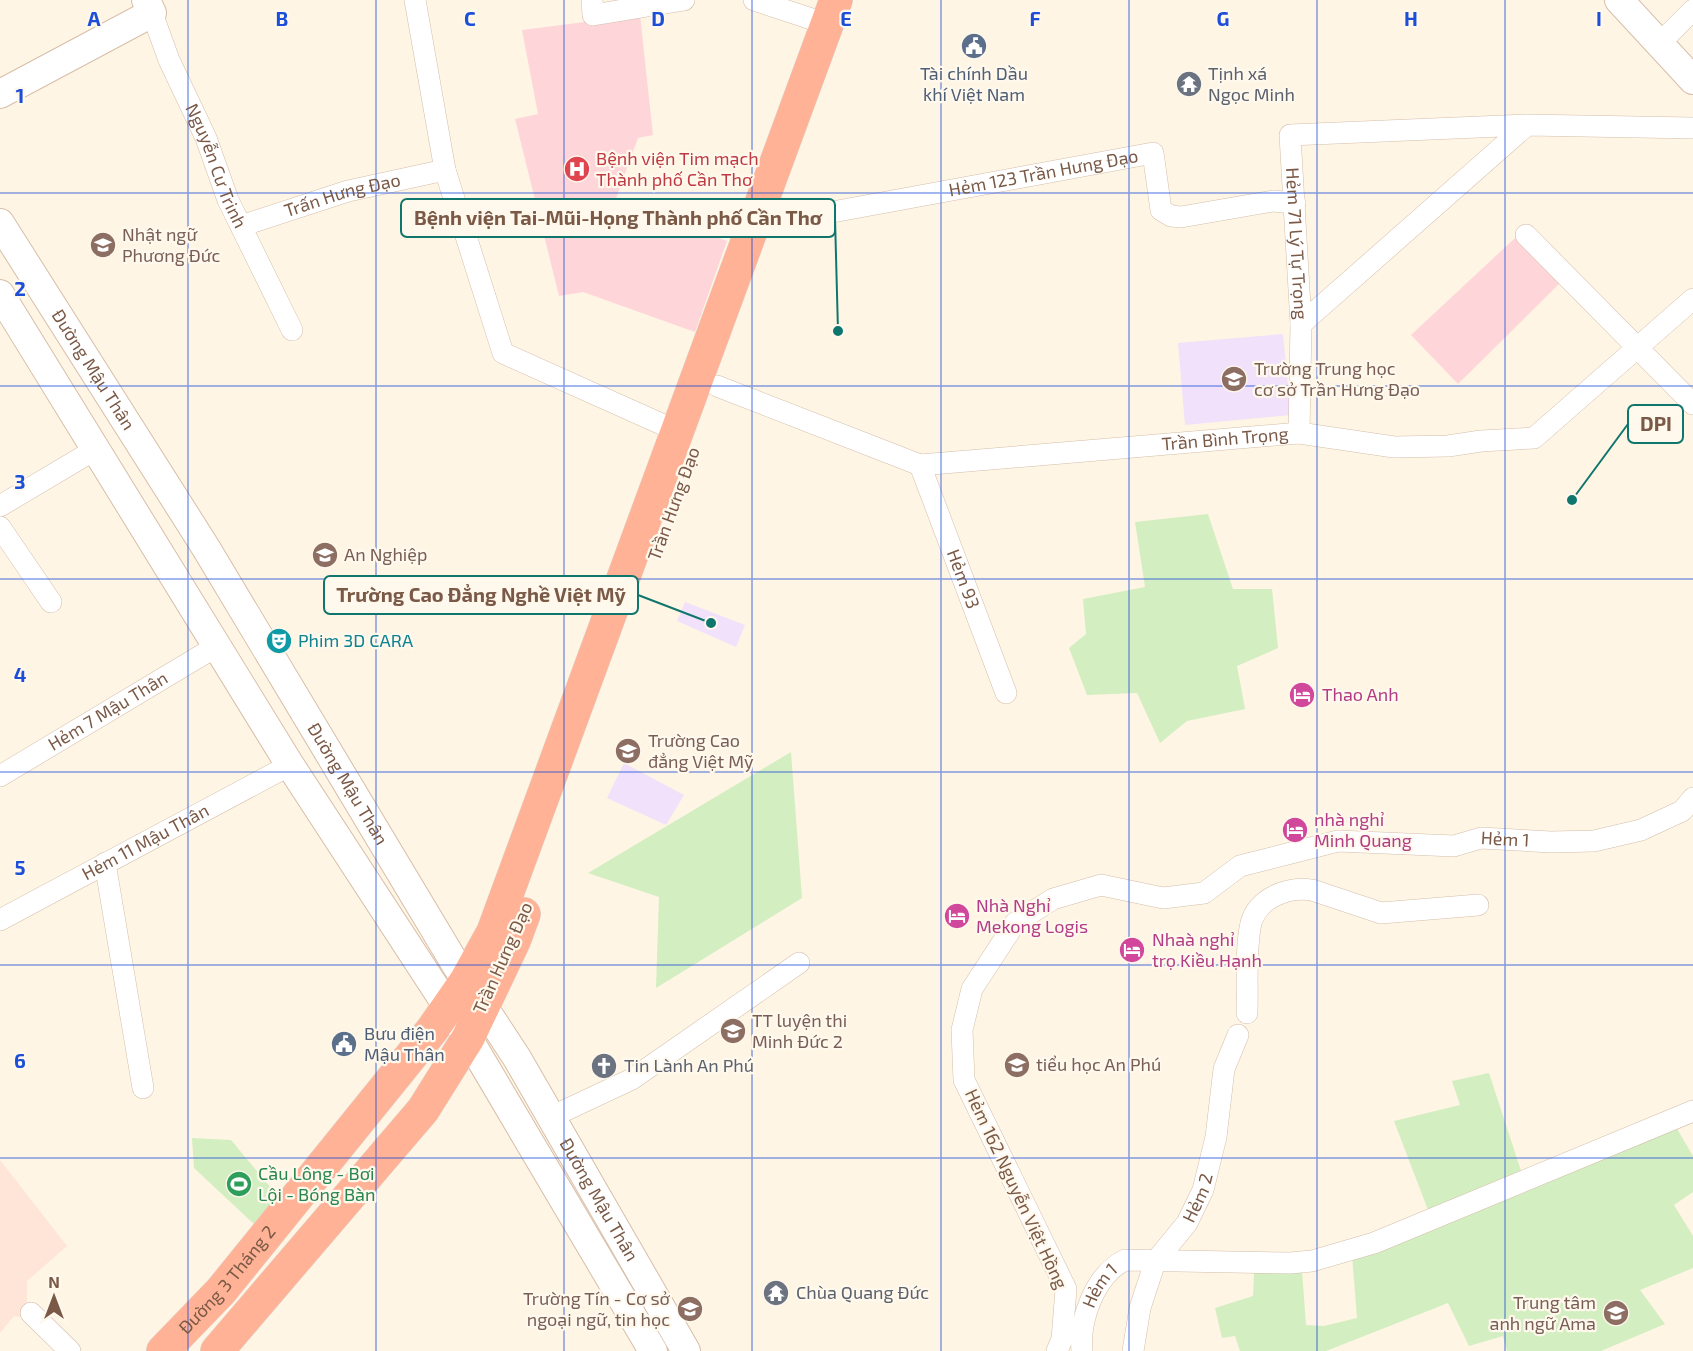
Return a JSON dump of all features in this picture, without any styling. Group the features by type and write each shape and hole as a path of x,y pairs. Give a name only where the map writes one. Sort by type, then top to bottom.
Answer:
{"highway":[{"name":"Trần Hưng Đạo","path":"448,1009 474,993 514,940 859,0"},
{"name":"Trần Hưng Đạo","path":"468,1038 474,993 493,932 832,12"},
{"name":"Đường 3 Tháng 2","path":"163,1351 220,1290 448,1009"},
{"path":"217,1351 423,1110 468,1038"}],"main road":[{"path":"1619,0 1693,80"},
{"path":"0,94 149,7"},
{"name":"Đường Mậu Thân","path":"0,223 206,548 551,1117 686,1351"},
{"name":"Đường Mậu Thân","path":"0,294 290,765 468,1038 652,1351"},
{"path":"169,568 206,548"}],"street":[{"path":"415,0 445,170 503,353 677,431"},
{"path":"592,0 593,15 684,0"},
{"path":"754,0 832,12"},
{"name":"Nguyễn Cư Trinh","path":"149,7 169,60 206,138 228,200 292,330"},
{"path":"1659,44 1693,10"},
{"name":"Hẻm 71 Lý Tự Trọng","path":"1301,324 1527,125"},
{"name":"Hẻm 71 Lý Tự Trọng","path":"1301,324 1290,135 1527,125 1693,128"},
{"name":"Hẻm 123 Trần Hưng Đạo","path":"778,222 1153,153 1161,210 1170,216 1181,217 1273,201 1295,203"},
{"name":"Trấn Hưng Đạo","path":"242,226 348,191 445,170"},
{"path":"1526,235 1693,404"},
{"name":"Trần Bình Trọng","path":"717,386 920,465 1299,433 1394,447 1448,446 1481,441 1534,438 1693,299"},
{"path":"1299,433 1301,324"},
{"path":"0,506 96,449"},
{"name":"Hẻm 93","path":"920,465 1006,693"},
{"path":"0,527 51,602"},
{"name":"Hẻm 7 Mậu Thân","path":"0,776 217,646"},
{"name":"Hẻm 11 Mậu Thân","path":"0,920 290,765"},
{"name":"Hẻm 1","path":"1308,849 1338,841 1454,846 1481,838 1551,842 1594,841 1641,830 1682,812 1693,798"},
{"name":"Hẻm 162 Nguyễn Việt Hồng","path":"1057,1351 1062,1339 1066,1289 964,1080 962,1029 972,989 1015,923 1053,900 1101,885 1163,898 1204,893 1240,866 1308,849"},
{"path":"105,863 143,1088"},
{"path":"1247,1013 1251,922 1260,908 1285,891 1300,888 1312,890 1381,913 1478,905"},
{"path":"551,1117 632,1079 799,963"},
{"name":"Hẻm 2","path":"1133,1351 1140,1308 1155,1262 1187,1223 1203,1190 1216,1137 1224,1069 1238,1035"},
{"name":"Hẻm 1","path":"1082,1351 1085,1318 1090,1303 1105,1276 1115,1265 1125,1260 1290,1263 1329,1256 1374,1243 1693,1110"},
{"path":"31,1313 70,1351"}],"shaded area":[{"name":"Bệnh viện Tim mạch Thành phố Cần Thơ","path":"640,15 653,135 638,138 615,201 727,241 695,332 583,292 559,296 515,119 538,114 522,30"},
{"path":"1515,238 1560,283 1458,384 1411,335"},
{"name":"Trường Trung học cơ sở Trần Hưng Đạo","path":"1283,334 1291,415 1185,425 1178,343"},
{"path":"685,602 745,625 736,647 677,621"},
{"path":"624,763 684,795 666,825 607,798"},
{"path":"0,1160 67,1246 27,1281 27,1318 14,1316 0,1333"}],"green space":[{"path":"1208,514 1233,589 1272,589 1278,648 1237,666 1245,709 1187,721 1160,743 1137,693 1087,695 1069,648 1086,634 1083,599 1145,587 1135,522"},
{"path":"791,752 802,898 656,988 659,897 588,873"},
{"path":"1489,1073 1523,1177 1673,1122 1693,1156 1693,1192 1674,1205 1693,1236 1693,1268 1640,1290 1665,1324 1601,1351 1507,1351 1503,1336 1469,1346 1448,1303 1326,1351 1240,1351 1235,1336 1222,1338 1215,1308 1253,1296 1254,1273 1302,1271 1306,1325 1324,1326 1357,1318 1352,1255 1433,1223 1394,1121 1460,1105 1452,1081"},
{"name":"Cầu Lông - Bơi Lội - Bóng Bàn","path":"192,1138 231,1140 281,1200 256,1226 194,1168"}],"place":[{"name":"Tài chính Dầu khí Việt Nam","path":"974,46"},
{"name":"Tịnh xá Ngọc Minh","path":"1189,84"},
{"name":"Bệnh viện Tim mạch Thành phố Cần Thơ","path":"577,169"},
{"name":"Nhật ngữ Phương Đức","path":"103,245"},
{"name":"Bệnh viện Tai-Mũi-Họng Thành phố Cần Thơ","path":"838,331"},
{"name":"Trường Trung học cơ sở Trần Hưng Đạo","path":"1234,379"},
{"name":"DPI","path":"1572,500"},
{"name":"An Nghiệp","path":"325,555"},
{"name":"Trường Cao Đẳng Nghề Việt Mỹ","path":"711,623"},
{"name":"Phim 3D CARA","path":"279,641"},
{"name":"Thao Anh","path":"1302,695"},
{"name":"Trường Cao đẳng Việt Mỹ","path":"628,751"},
{"name":"nhà nghỉ Minh Quang","path":"1295,830"},
{"name":"Nhà Nghỉ Mekong Logis","path":"957,916"},
{"name":"Nhaà nghỉ trọ Kiều Hạnh","path":"1132,950"},
{"name":"TT luyện thi Minh Đức 2","path":"733,1031"},
{"name":"Bưu điện Mậu Thân","path":"344,1044"},
{"name":"tiểu học An Phú","path":"1017,1065"},
{"name":"Tin Lành An Phú","path":"604,1066"},
{"name":"Cầu Lông - Bơi Lội - Bóng Bàn","path":"239,1184"},
{"name":"Chùa Quang Đức","path":"776,1293"},
{"name":"Trường Tín - Cơ sở ngoại ngữ, tin học","path":"690,1309"},
{"name":"Trung tâm anh ngữ Ama","path":"1616,1313"}]}
